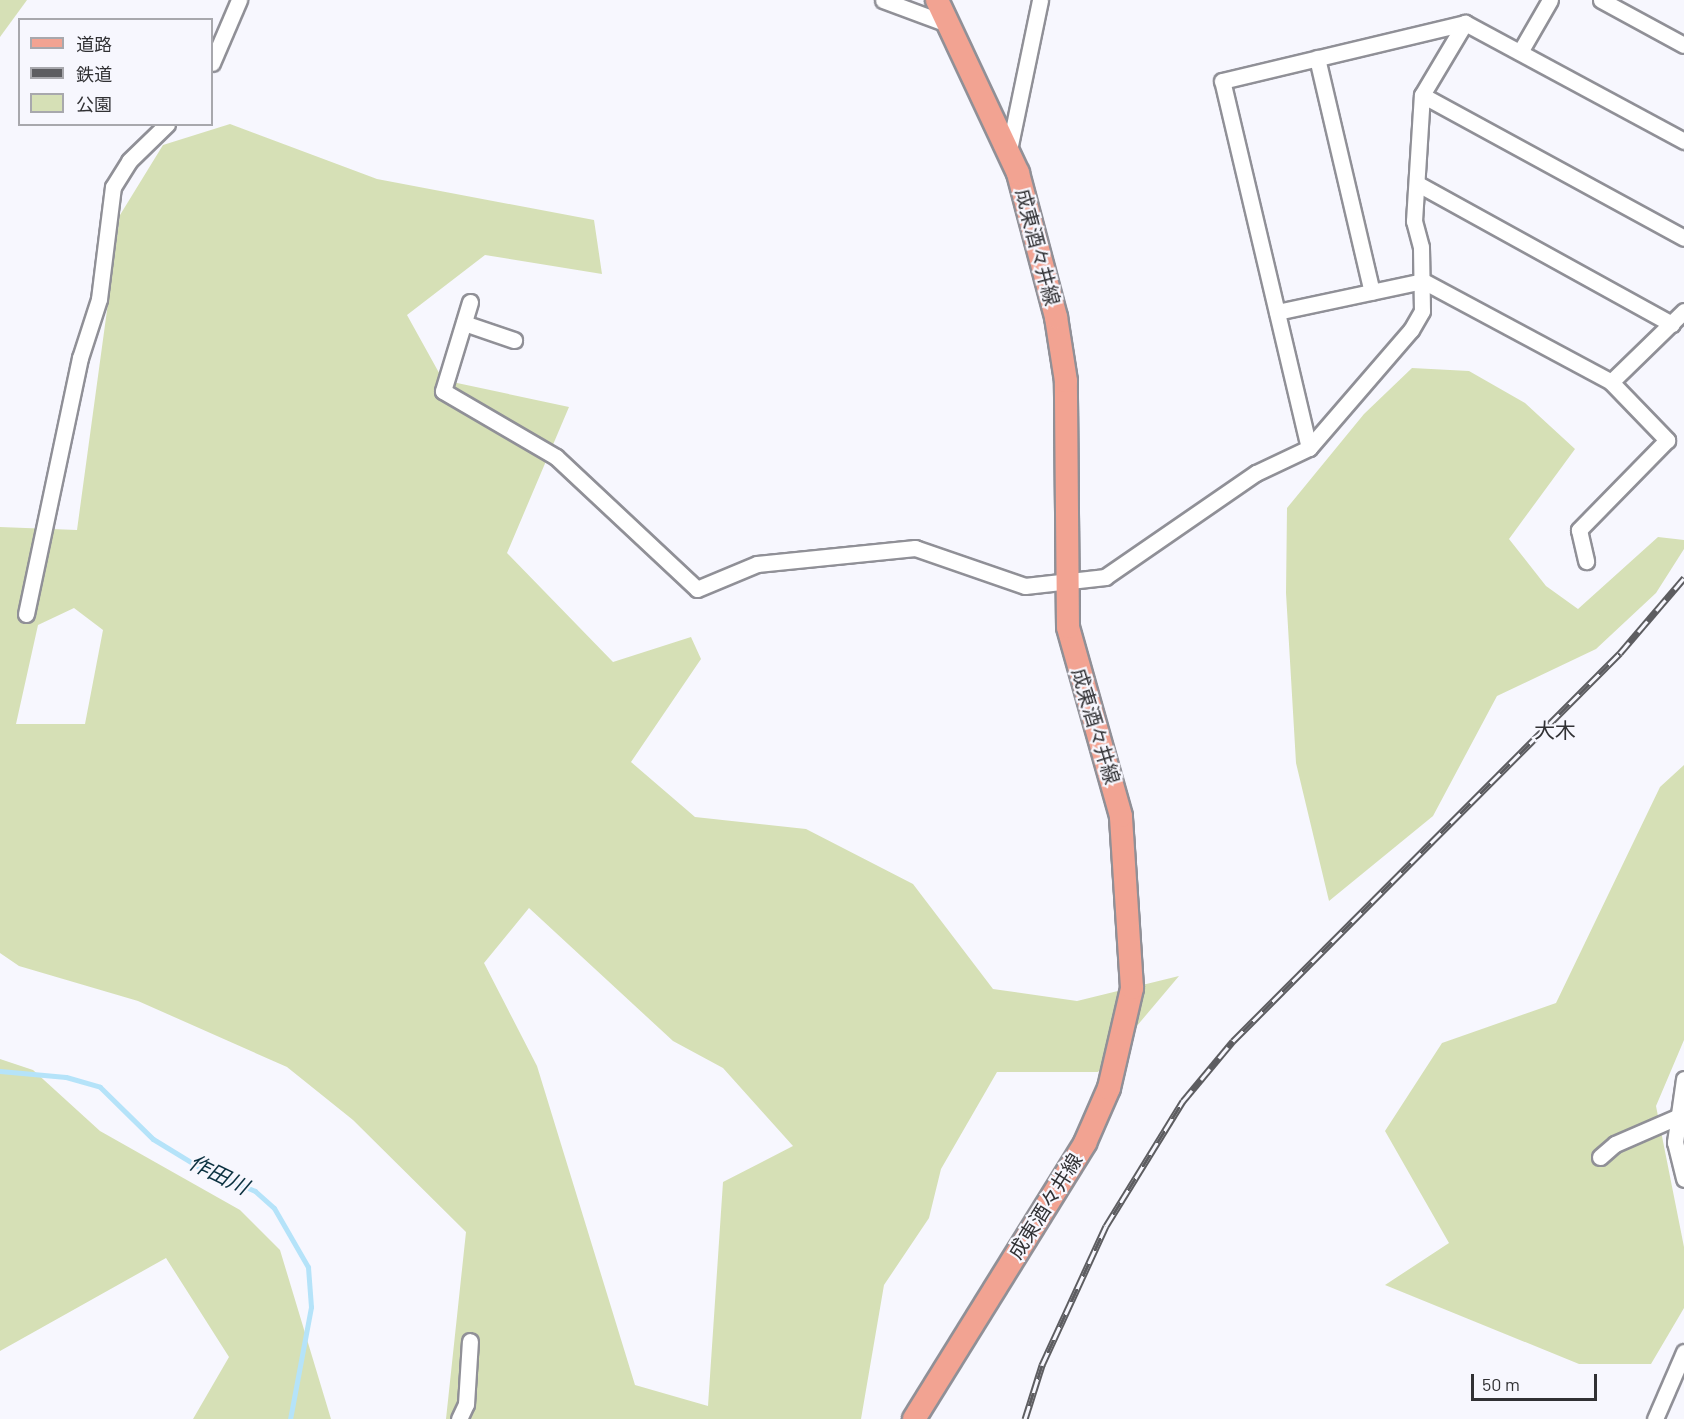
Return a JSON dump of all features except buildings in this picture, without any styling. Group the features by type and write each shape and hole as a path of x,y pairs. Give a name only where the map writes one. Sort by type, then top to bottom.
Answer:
{"main road":[{"name":"成東酒々井線","path":"914,1419 1085,1143 1124,1036 1132,934 1121,816 1068,627 1064,582 1066,381 1056,317 1009,150 951,25 937,0"}],"street":[{"path":"213,61 239,0"},
{"path":"883,0 951,25"},
{"path":"1009,150 1040,0"},
{"path":"1520,52 1550,0"},
{"path":"1601,0 1684,45"},
{"path":"470,302 443,392 556,457 697,589 757,564 915,548 1025,586 1105,577 1257,473 1309,448 1411,330 1422,311 1423,281 1414,221 1418,184 1415,138 1422,95 1465,23"},
{"path":"1309,448 1222,81 1465,23 1684,141"},
{"path":"1317,58 1372,292"},
{"path":"1422,95 1684,238"},
{"path":"26,614 80,358 99,299 113,187 129,161 165,126"},
{"path":"1418,184 1672,324"},
{"path":"1277,312 1423,281 1611,382 1667,440 1579,530 1586,561"},
{"path":"1611,382 1684,311"},
{"path":"464,322 514,340"},
{"path":"1684,1078 1677,1117 1677,1163 1684,1179"},
{"path":"1600,1157 1615,1144 1677,1117"},
{"path":"459,1419 466,1404 470,1341"},
{"path":"1655,1419 1684,1352"}],"green space":[{"path":"0,0 27,0 0,37"},
{"path":"230,124 377,179 594,220 602,274 485,255 407,315 443,380 569,407 507,553 613,662 691,637 701,659 631,762 695,817 806,829 913,884 993,989 1077,1001 1179,976 1098,1072 997,1072 941,1169 929,1218 884,1285 861,1419 446,1419 466,1232 353,1120 287,1067 138,1001 19,966 0,953 0,527 77,530 120,215 163,145","holes":["74,608 103,630 85,724 16,724 38,625","529,908 673,1041 723,1068 793,1146 723,1182 708,1406 635,1385 537,1066 484,963"]},
{"path":"1412,368 1469,371 1525,403 1575,449 1509,539 1546,586 1578,609 1658,537 1684,540 1684,549 1656,593 1596,649 1497,696 1433,816 1329,901 1296,763 1286,593 1287,508 1364,414"},
{"path":"1684,765 1684,1040 1656,1106 1684,1247 1684,1308 1651,1364 1579,1364 1385,1285 1449,1243 1385,1131 1442,1043 1556,1003 1660,787"},
{"path":"0,1059 33,1070 100,1131 240,1210 280,1250 331,1419 193,1419 229,1357 166,1258 0,1351"}],"waterway":[{"name":"作田川","path":"0,1071 66,1077 100,1087 153,1139 199,1167 255,1191 274,1208 308,1267 311,1307 290,1419"}],"railway":[{"path":"1025,1419 1042,1365 1106,1226 1183,1101 1233,1041 1620,653 1684,578"}],"district":[{"name":"大木","path":"1555,730"}]}
